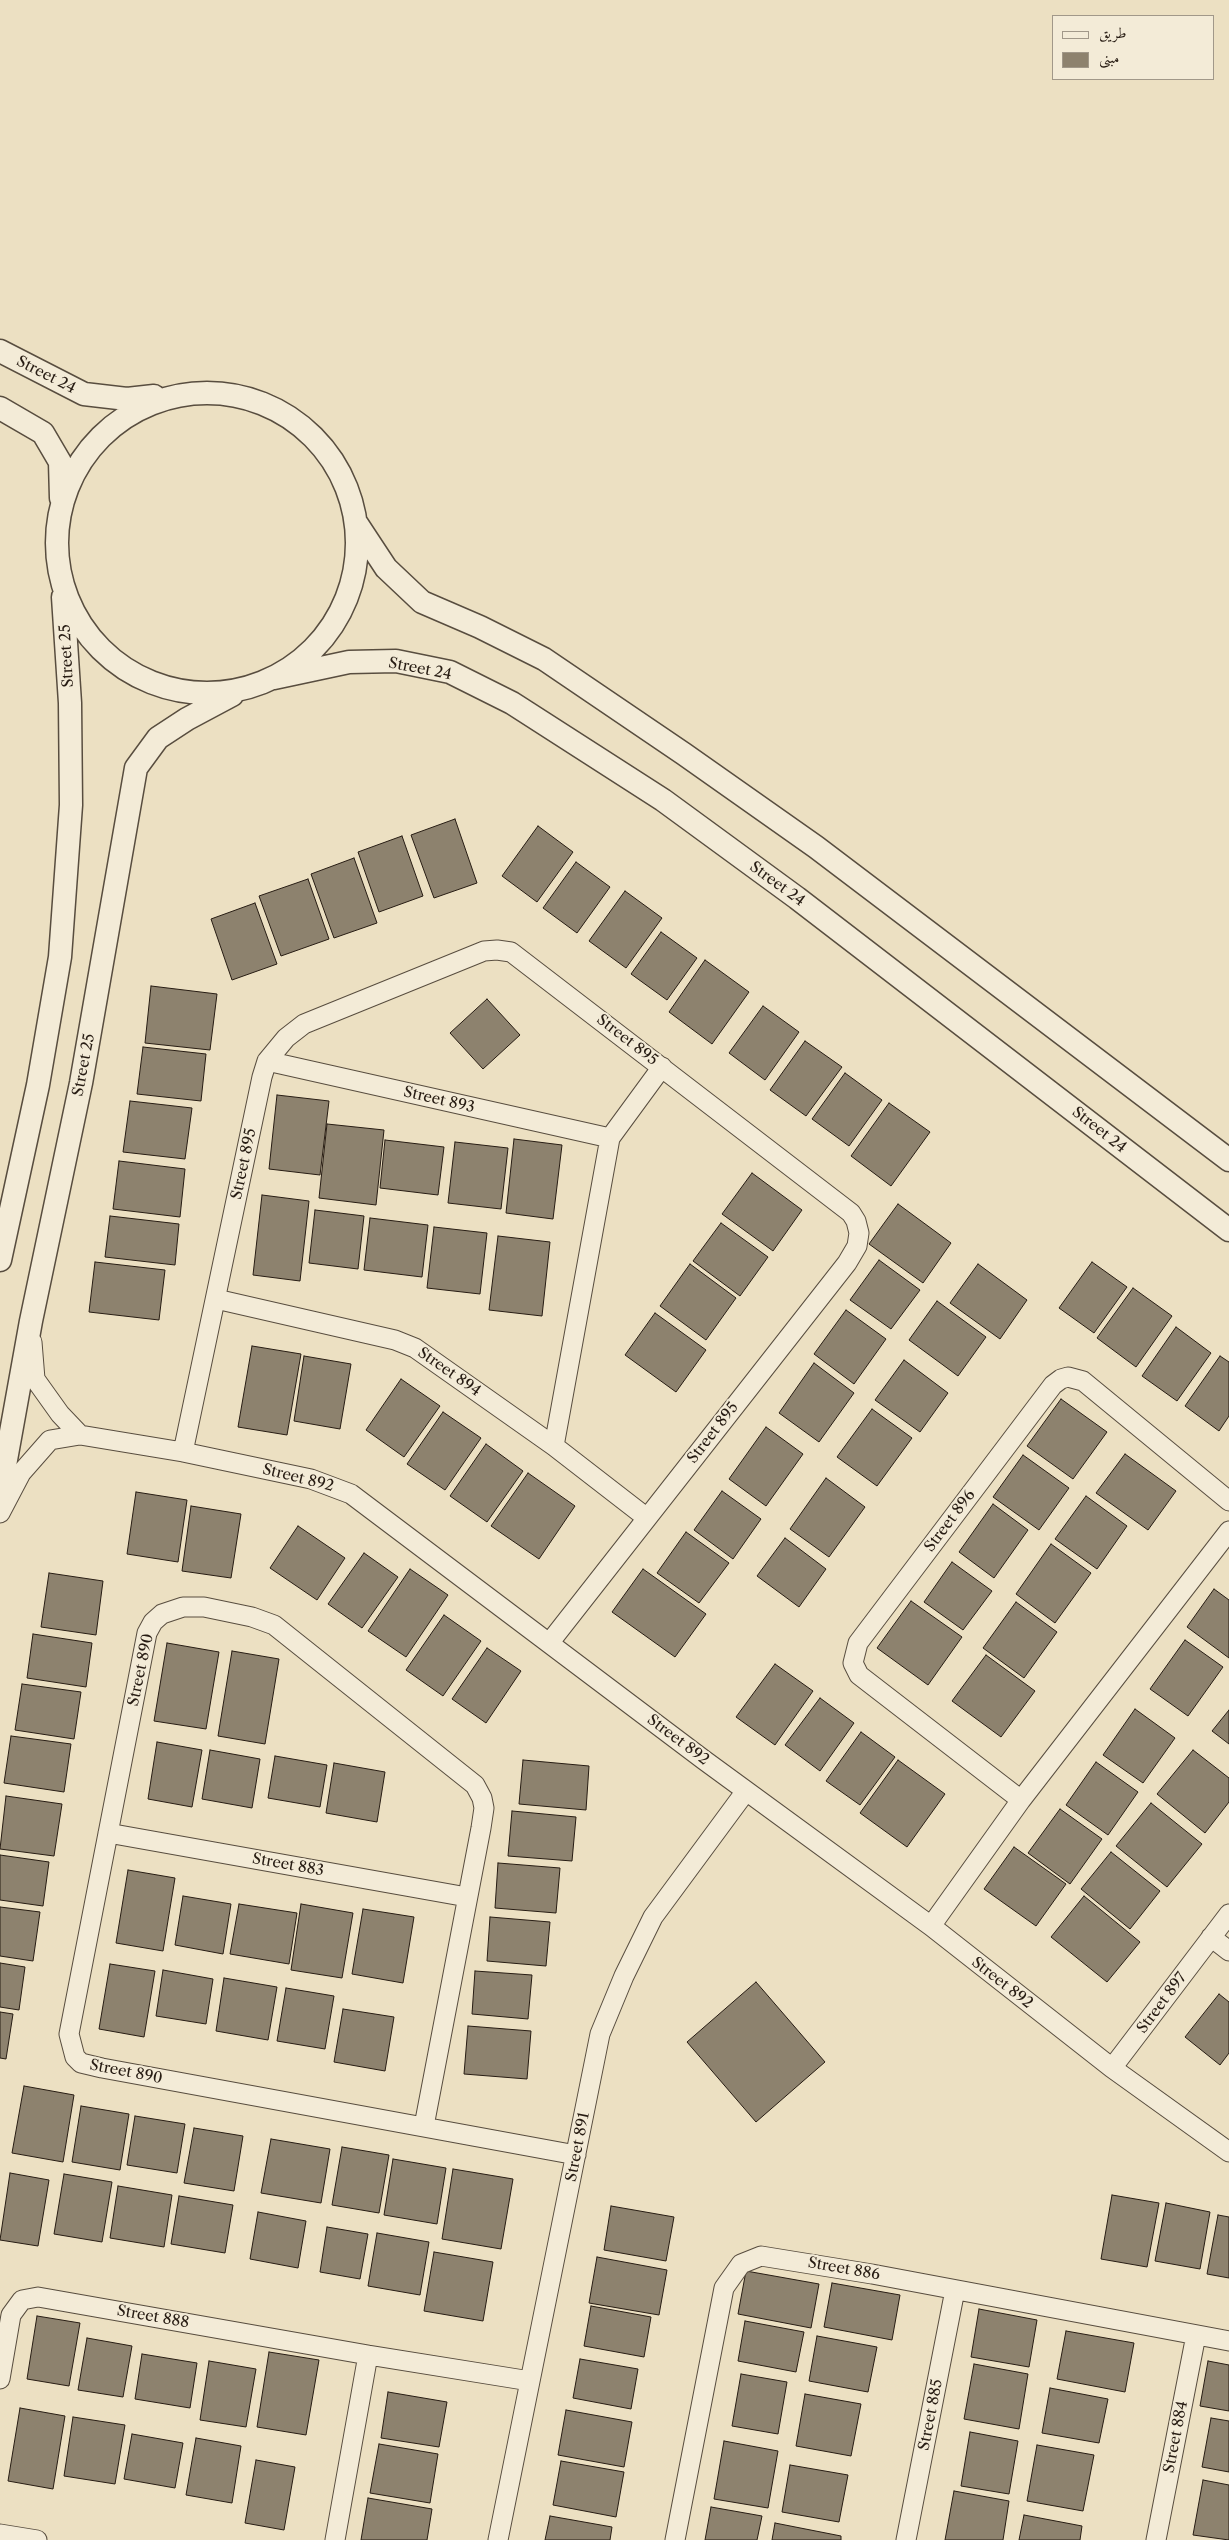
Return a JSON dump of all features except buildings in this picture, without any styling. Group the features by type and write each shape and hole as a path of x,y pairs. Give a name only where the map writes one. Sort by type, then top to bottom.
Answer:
{"street":[{"name":"Street 24","path":"0,351 84,394 127,399 182,393"},
{"path":"61,505 78,465 105,431 141,406 182,393 231,393 277,408 316,437 343,477 357,524 386,568 422,602 480,627 544,659 684,754 816,847 1229,1160"},
{"path":"0,408 43,433 60,462 61,505 56,546 63,586 83,628 113,661 153,684 197,694 242,690 274,678 312,651 340,614 355,570 357,524"},
{"name":"Street 25","path":"0,1260 38,1085 60,947 71,805 70,703 63,586"},
{"name":"Street 24","path":"274,678 349,662 396,661 450,672 512,703 663,800 790,892 1229,1230"},
{"name":"Street 25","path":"0,1493 31,1321 81,1082 136,768 158,738 187,718 242,690"},
{"name":"Street 895","path":"183,1452 262,1077 267,1061 286,1038 304,1024 484,951 510,952 522,959 851,1213 856,1221 859,1232 857,1246 847,1263 550,1642"},
{"name":"Street 893","path":"267,1061 610,1138"},
{"path":"554,1446 610,1138 662,1067"},
{"name":"Street 894","path":"216,1299 395,1340 416,1348 554,1446 647,1518"},
{"path":"31,1321 35,1379 60,1414 80,1435"},
{"name":"Street 896","path":"1021,1800 859,1675 853,1664 858,1643 1053,1385 1061,1379 1068,1377 1083,1381 1229,1501"},
{"name":"Street 892","path":"0,1513 20,1473 50,1440 80,1435 183,1452 311,1478 351,1494 746,1791 931,1926 1112,2068 1229,2152"},
{"path":"931,1926 1021,1800 1229,1531"},
{"name":"Street 890","path":"424,2126 484,1808 482,1798 475,1785 274,1625 252,1617 204,1607 183,1607 162,1614 153,1622 147,1633 69,2034 71,2049 81,2063 576,2155"},
{"name":"Street 891","path":"498,2540 600,2034 624,1976 652,1917 746,1791"},
{"name":"Street 883","path":"108,1832 467,1897"},
{"name":"Street 897","path":"1112,2068 1229,1914"},
{"path":"1211,1937 1229,1951"},
{"name":"Street 886","path":"675,2540 724,2288 741,2264 761,2256 1229,2341"},
{"name":"Street 885","path":"906,2540 955,2290"},
{"name":"Street 888","path":"0,2379 11,2315 22,2300 38,2297 530,2382"},
{"name":"Street 884","path":"1156,2540 1196,2335"},
{"path":"335,2540 368,2355"},
{"path":"0,2534 37,2540"}]}
